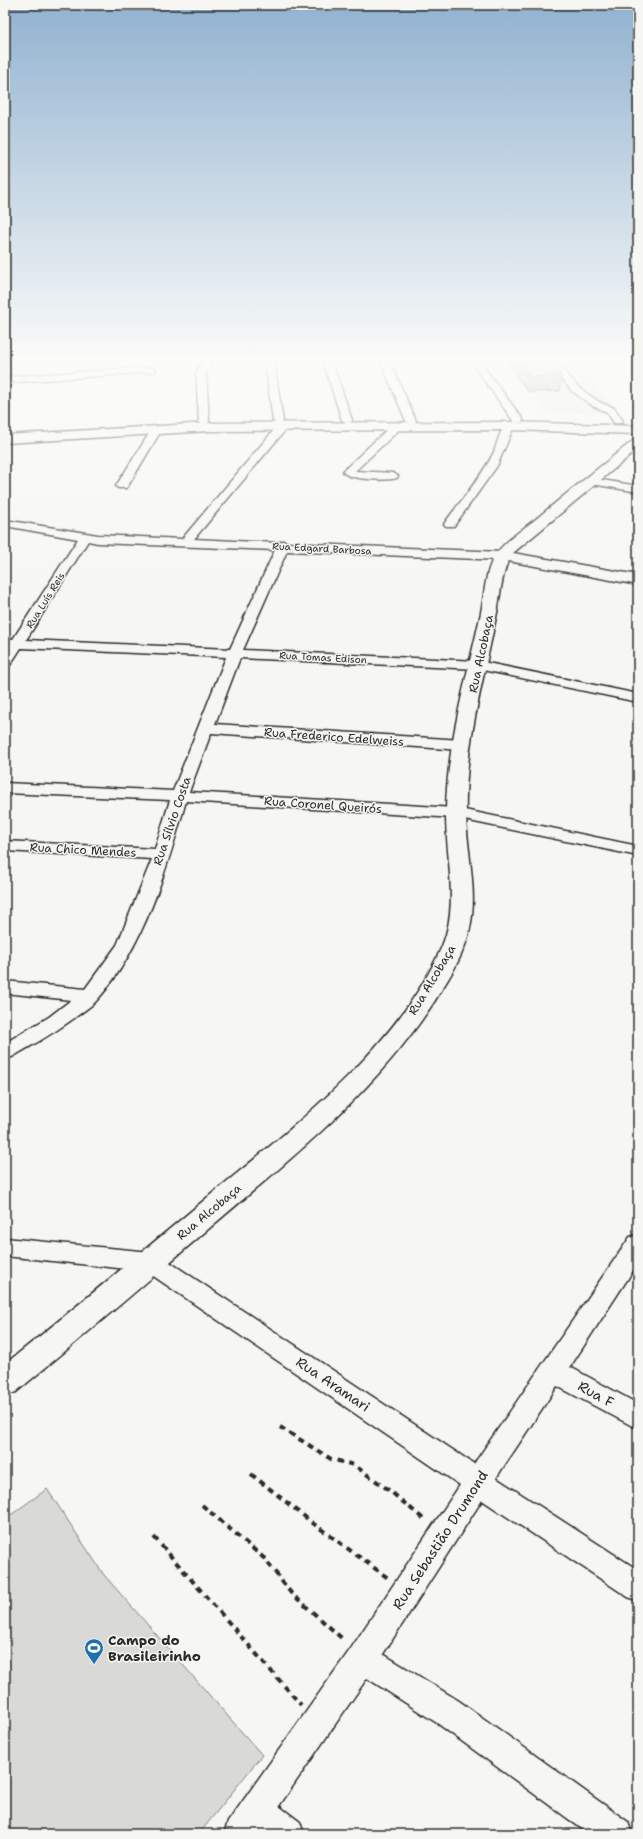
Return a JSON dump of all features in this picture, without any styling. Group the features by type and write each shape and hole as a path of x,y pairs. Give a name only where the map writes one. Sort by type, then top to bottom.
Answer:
{"main road":[{"path":"502,556 590,481 632,448"},
{"name":"Rua Edgard Barbosa","path":"502,556 638,580"},
{"name":"Rua Alcobaça","path":"5,1382 151,1262 350,1090 387,1050 415,1011 445,963 459,931 463,908 456,813 462,745 489,616 495,578 502,556"}],"street":[{"path":"122,486 145,448"},
{"path":"186,542 261,448"},
{"path":"374,448 348,472 358,475 393,476"},
{"path":"450,524 495,461 502,448"},
{"path":"590,481 638,489"},
{"name":"Rua Edgard Barbosa","path":"5,523 85,538 502,556"},
{"name":"Rua Luís Reis","path":"5,662 11,643 85,538"},
{"name":"Rua Sílvio Costa","path":"5,1052 56,1022 90,996 111,969 126,945 162,854 179,796 235,653 283,546"},
{"name":"Rua Tomas Edison","path":"11,643 478,665 638,698"},
{"name":"Rua Frederico Edelweiss","path":"206,728 462,745"},
{"name":"Rua Coronel Queirós","path":"5,788 179,796 456,813 638,851"},
{"name":"Rua Chico Mendes","path":"5,846 162,854"},
{"path":"5,987 90,996"},
{"name":"Rua Aramari","path":"5,1248 151,1262 478,1482 638,1587"},
{"name":"Rua Sebastião Drumond","path":"249,1822 363,1658 478,1482 634,1258"},
{"name":"Rua F","path":"554,1371 638,1417"},
{"path":"363,1658 448,1712 616,1834"},
{"path":"249,1822 288,1834"}],"path":[{"path":"280,1427 331,1459 354,1465 390,1491 443,1535"},
{"path":"251,1474 314,1524 406,1591"},
{"path":"202,1505 265,1559 291,1593 363,1658"},
{"path":"154,1537 318,1723"}],"shaded area":[{"name":"Campo do Brasileirinho","path":"47,1489 104,1575 262,1755 199,1834 5,1834 5,1519"}],"place":[{"name":"Campo do Brasileirinho","path":"94,1665"}]}
